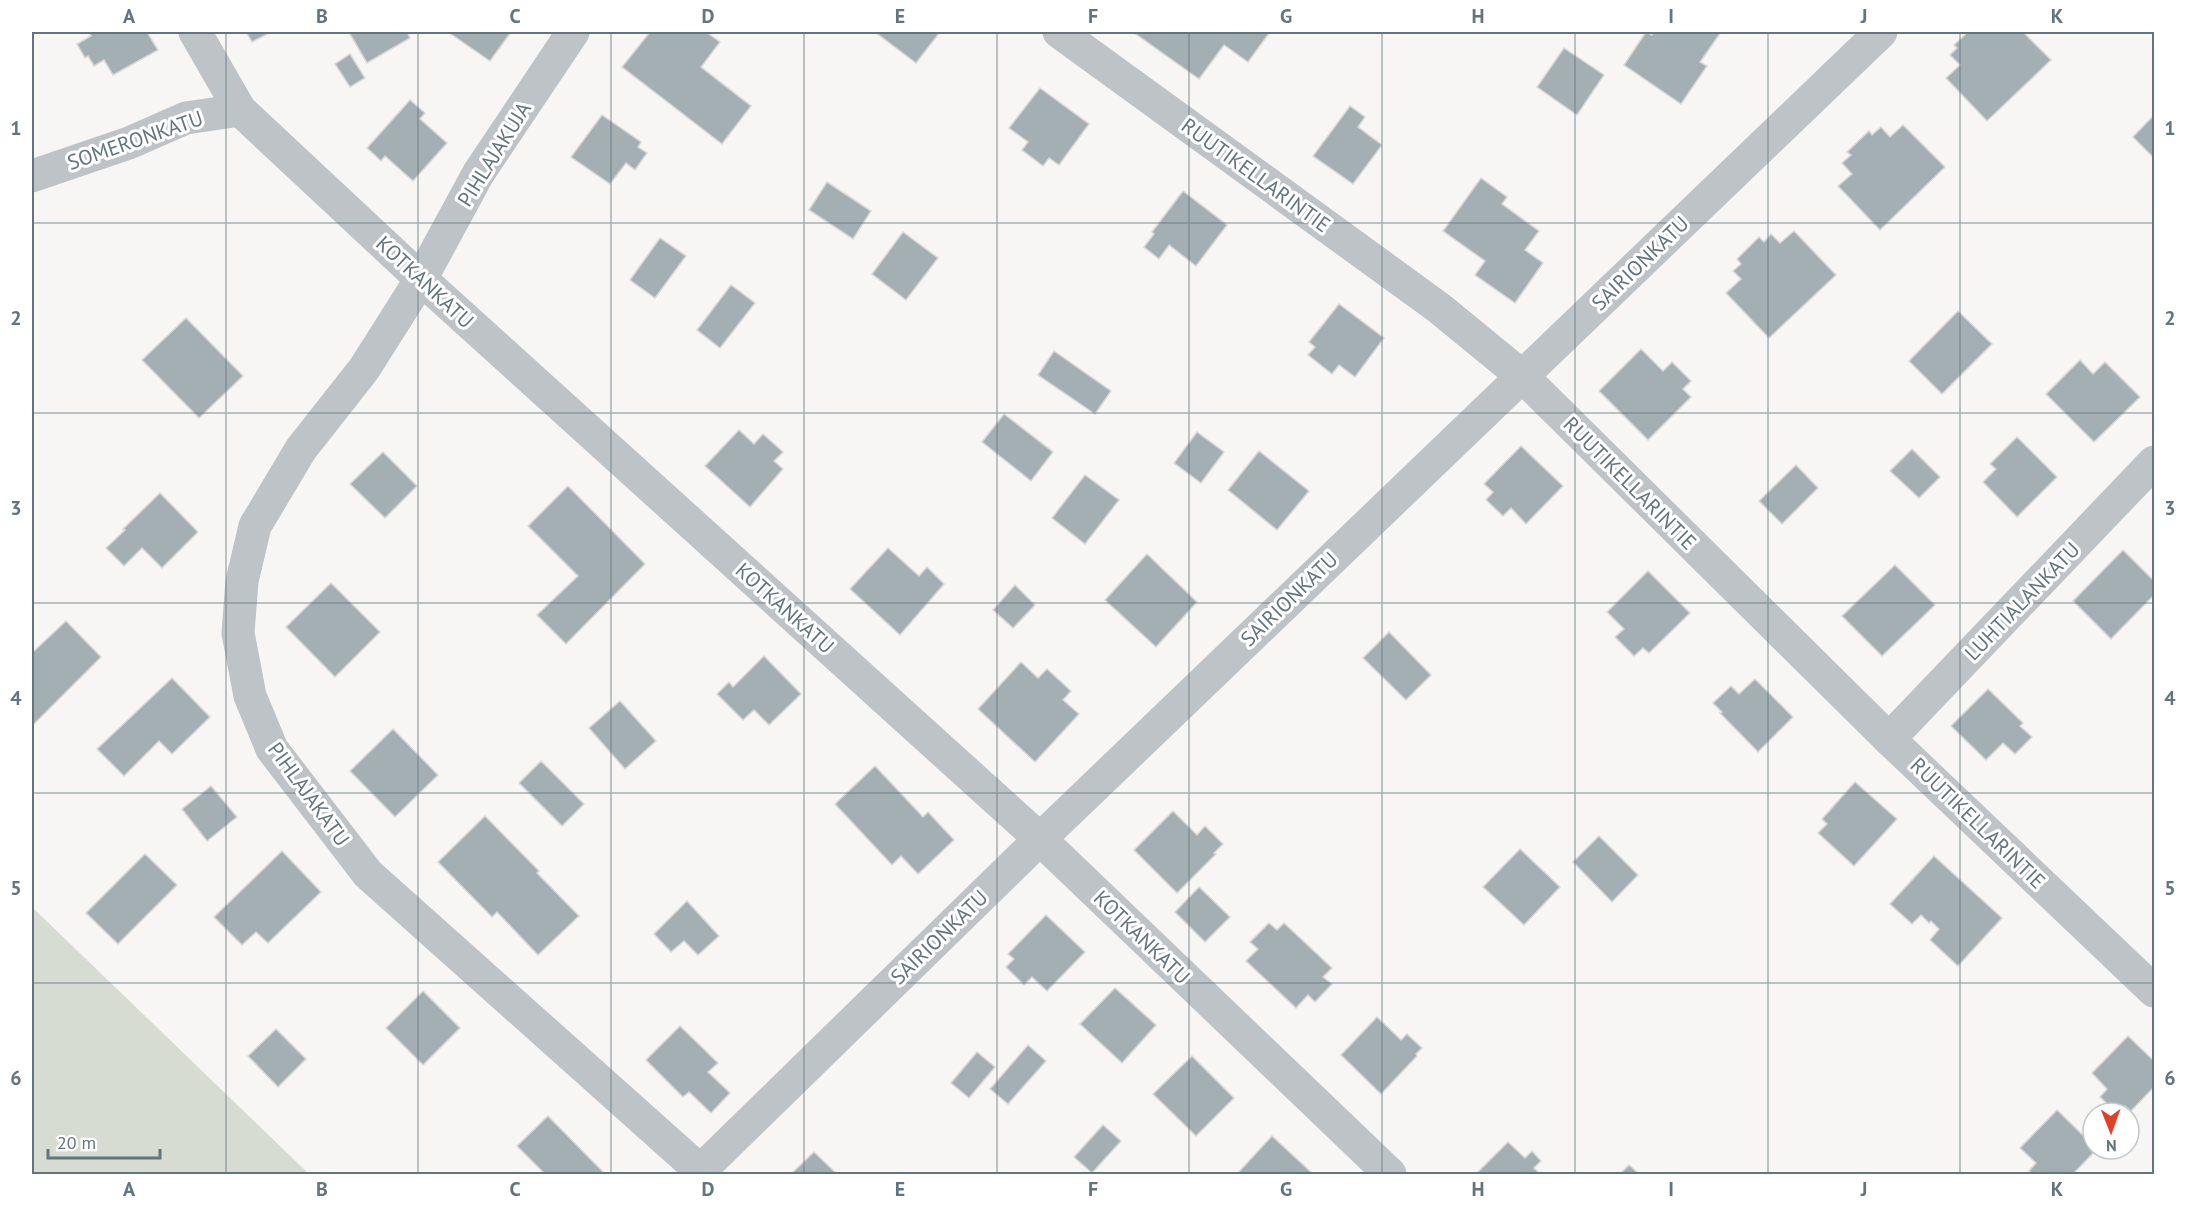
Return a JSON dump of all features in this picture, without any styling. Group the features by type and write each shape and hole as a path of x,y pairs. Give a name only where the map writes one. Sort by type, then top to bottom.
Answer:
{"street":[{"name":"KOTKANKATU","path":"195,32 240,110 421,279 1040,839 1390,1174"},
{"name":"PIHLAJAKUJA","path":"421,279 478,174 573,32"},
{"name":"RUUTIKELLARINTIE","path":"1059,32 1439,308 1522,376 1889,739 2154,991"},
{"name":"SAIRIONKATU","path":"702,1173 1040,839 1881,32"},
{"name":"SOMERONKATU","path":"32,176 129,143 186,118 240,110"},
{"name":"PIHLAJAKATU","path":"421,279 364,369 301,449 255,526 242,581 238,633 250,696 272,749 368,874 702,1173"},
{"name":"LUHTIALANKATU","path":"1889,739 2154,462"}],"shaded area":[{"path":"32,907 309,1174 32,1174"}],"building":[{"path":"89,32 147,32 158,50 113,75 104,60 94,66 88,56 85,58 77,44 91,36"},
{"path":"246,32 271,32 252,42"},
{"path":"355,32 407,32 410,38 367,63 350,34"},
{"path":"448,32 511,32 490,61"},
{"path":"650,32 706,32 720,42 701,67 751,106 722,144 622,67"},
{"path":"875,32 940,32 916,63"},
{"path":"1133,32 1270,32 1248,62 1224,45 1199,79"},
{"path":"1646,32 1652,35 1654,32 1721,32 1700,62 1707,66 1681,104 1624,65"},
{"path":"1968,32 2023,32 2051,60 1987,121 1946,78 1960,65 1950,55 1957,48 1954,45"},
{"path":"1564,48 1604,75 1577,115 1537,87"},
{"path":"350,54 365,78 350,87 335,64"},
{"path":"1040,88 1089,124 1059,165 1049,158 1043,166 1022,150 1028,142 1009,128"},
{"path":"410,100 425,113 420,119 447,143 413,181 385,156 381,161 367,148"},
{"path":"1350,106 1365,117 1358,127 1382,145 1353,184 1313,156"},
{"path":"602,115 641,142 638,147 647,153 635,170 626,163 610,184 571,157"},
{"path":"2154,115 2154,158 2133,137"},
{"path":"1903,125 1945,167 1880,230 1838,186 1852,174 1842,163 1851,155 1847,152 1869,131 1872,135 1881,127 1890,137"},
{"path":"1481,178 1507,197 1502,204 1539,231 1525,250 1543,263 1515,303 1475,275 1485,261 1443,231"},
{"path":"827,182 871,211 853,239 809,210"},
{"path":"1183,191 1227,225 1196,266 1169,245 1159,259 1144,247 1154,234 1152,232"},
{"path":"1794,231 1836,275 1769,338 1726,293 1741,279 1733,271 1741,264 1737,259 1759,237 1764,242 1771,234 1780,243"},
{"path":"903,232 938,258 906,300 872,274"},
{"path":"660,238 686,256 655,298 630,280"},
{"path":"731,285 755,303 720,348 697,330"},
{"path":"1339,304 1384,338 1355,377 1339,365 1332,374 1308,355 1315,347 1309,342"},
{"path":"1958,311 1992,344 1942,394 1909,361"},
{"path":"186,318 243,376 199,418 142,360"},
{"path":"1641,349 1663,371 1672,362 1691,381 1683,389 1691,397 1648,440 1599,391"},
{"path":"1054,351 1111,391 1095,414 1038,375"},
{"path":"2080,360 2093,374 2105,362 2140,397 2094,442 2046,394"},
{"path":"1004,414 1053,452 1031,481 982,442"},
{"path":"739,430 754,444 763,434 783,452 774,461 783,469 750,507 705,466"},
{"path":"1197,432 1224,452 1201,483 1174,463"},
{"path":"2017,437 2057,477 2017,517 1983,482 1996,469 1990,464"},
{"path":"1521,446 1563,486 1526,524 1511,508 1503,516 1486,500 1493,492 1484,484"},
{"path":"1912,449 1940,477 1919,498 1890,471"},
{"path":"1259,451 1309,491 1277,530 1228,490"},
{"path":"383,452 417,486 385,518 350,484"},
{"path":"1796,465 1818,488 1782,524 1759,501"},
{"path":"1085,475 1119,500 1085,544 1052,518"},
{"path":"568,486 645,564 566,644 537,615 578,576 528,526"},
{"path":"160,493 198,532 162,568 142,548 124,566 106,548"},
{"path":"888,548 919,576 927,567 944,584 900,635 850,589"},
{"path":"2123,550 2154,581 2154,595 2111,639 2073,601"},
{"path":"1147,554 1197,602 1156,647 1105,600"},
{"path":"1895,565 1935,605 1882,656 1842,616"},
{"path":"1648,571 1690,613 1649,653 1643,648 1634,656 1615,637 1624,629 1607,612"},
{"path":"331,583 380,632 335,677 286,627"},
{"path":"1015,585 1035,605 1013,628 993,610"},
{"path":"66,621 101,657 32,726 32,653"},
{"path":"1389,632 1431,675 1406,700 1363,658"},
{"path":"764,656 801,694 769,725 754,710 743,720 717,694 729,682 733,687"},
{"path":"1021,662 1038,678 1047,669 1071,691 1063,700 1079,714 1035,762 978,709"},
{"path":"172,678 210,717 172,754 159,741 124,776 97,749"},
{"path":"1755,679 1793,717 1758,752 1713,703 1731,686 1739,694"},
{"path":"1988,689 2023,723 2020,726 2032,737 2015,754 2003,743 1986,760 1951,726"},
{"path":"620,701 656,741 625,769 589,728"},
{"path":"393,729 438,775 395,817 350,771"},
{"path":"541,761 584,804 562,826 519,783"},
{"path":"875,766 923,817 928,812 954,840 918,874 901,856 892,865 835,804"},
{"path":"1855,782 1897,819 1854,866 1818,833 1827,824 1822,819"},
{"path":"211,786 237,817 207,841 182,809"},
{"path":"1173,811 1197,835 1205,826 1223,844 1177,893 1134,850"},
{"path":"485,816 579,916 538,955 497,912 492,917 438,862"},
{"path":"1599,836 1638,875 1612,902 1573,862"},
{"path":"1520,849 1560,887 1524,925 1483,887"},
{"path":"282,851 321,892 268,943 256,932 242,945 214,917"},
{"path":"145,854 177,885 118,944 86,913"},
{"path":"1934,856 2002,918 1958,966 1930,940 1939,929 1931,921 1929,923 1921,915 1912,924 1890,904"},
{"path":"1199,887 1230,917 1205,942 1175,912"},
{"path":"687,901 719,936 698,955 684,941 671,952 654,934"},
{"path":"1046,915 1085,952 1047,991 1032,977 1024,985 1006,967 1014,959 1008,954"},
{"path":"1269,923 1277,930 1284,923 1332,968 1323,977 1332,984 1315,1002 1308,995 1296,1008 1246,961 1258,949 1250,942"},
{"path":"1115,988 1156,1025 1122,1063 1080,1024"},
{"path":"423,991 460,1028 423,1065 386,1028"},
{"path":"1377,1017 1401,1040 1407,1034 1422,1048 1381,1094 1341,1055"},
{"path":"680,1026 718,1063 708,1072 730,1093 711,1113 689,1092 683,1097 646,1060"},
{"path":"276,1029 306,1059 278,1087 248,1056"},
{"path":"2128,1036 2154,1061 2154,1087 2141,1101 2104,1101 2100,1097 2107,1089 2092,1073"},
{"path":"1028,1045 1046,1061 1008,1104 990,1089"},
{"path":"977,1052 995,1067 969,1098 951,1083"},
{"path":"1192,1056 1234,1098 1196,1136 1153,1094"},
{"path":"2057,1110 2081,1133 2081,1161 2085,1161 2073,1174 2033,1174 2029,1171 2036,1163 2020,1148"},
{"path":"548,1116 605,1174 545,1174 517,1146"},
{"path":"1103,1125 1121,1141 1092,1173 1074,1157"},
{"path":"1272,1136 1312,1173 1237,1174"},
{"path":"1508,1142 1525,1158 1532,1151 1541,1161 1534,1168 1540,1174 1476,1174"},
{"path":"814,1152 837,1174 791,1174"},
{"path":"1629,1165 1639,1174 1620,1174"}]}
